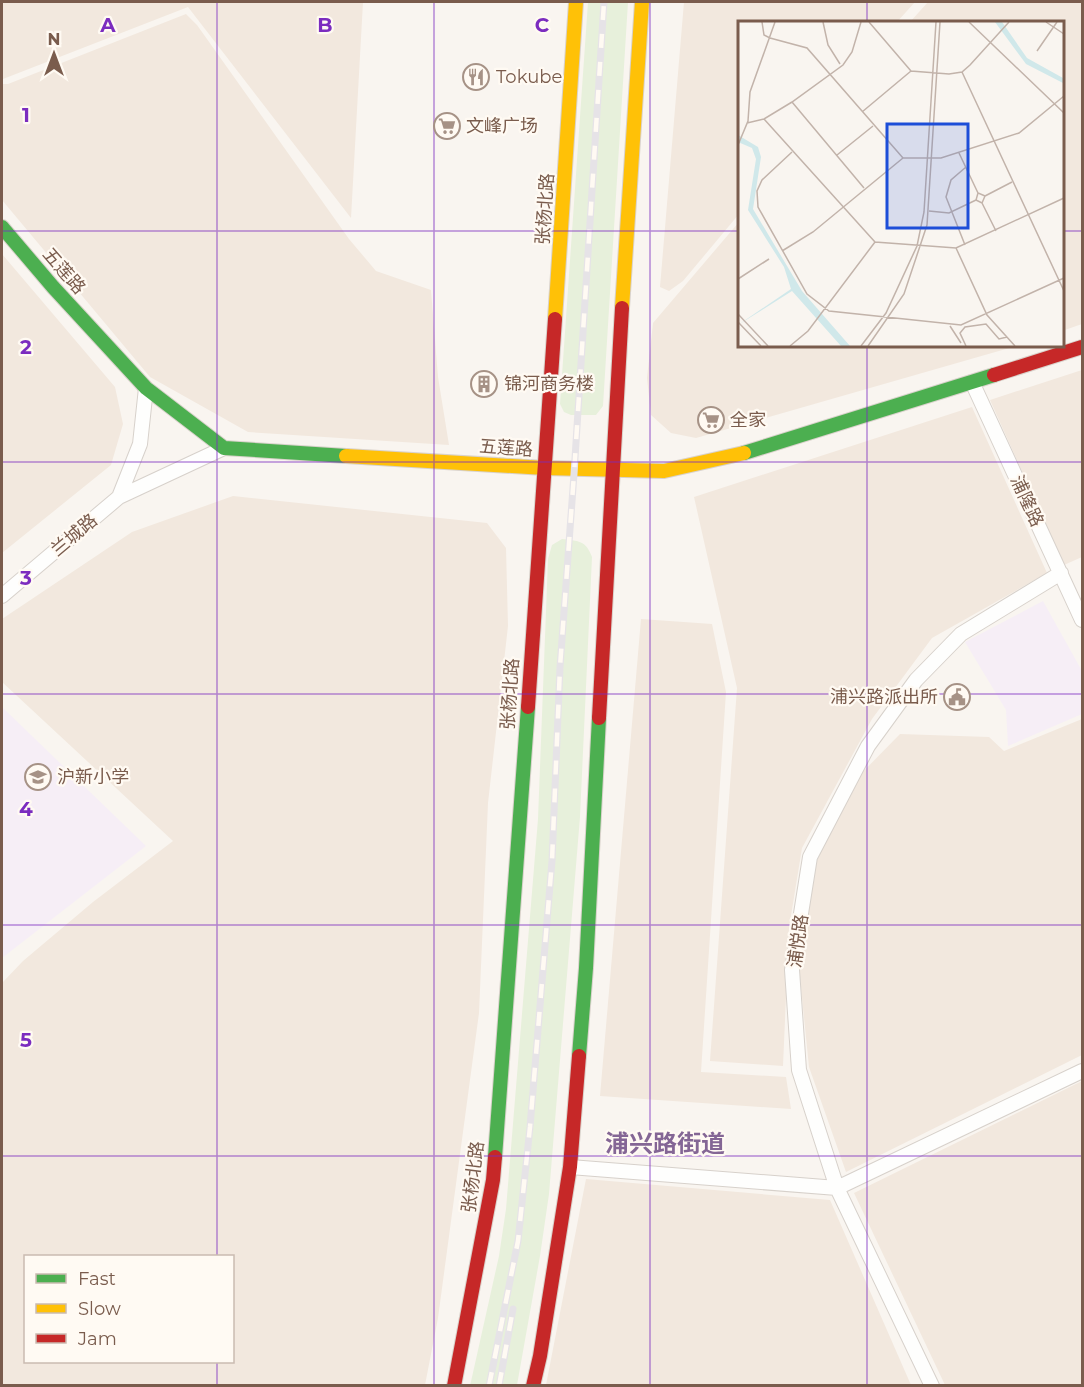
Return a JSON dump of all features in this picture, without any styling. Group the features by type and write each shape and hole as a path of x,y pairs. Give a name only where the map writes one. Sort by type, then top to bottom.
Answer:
{"main road":[{"name":"张杨北路","path":"454,1386 493,1180 545,468 576,2"},
{"path":"533,1386 540,1356 570,1167 586,957 612,471 642,2"},
{"name":"五莲路","path":"2,227 53,287 146,388 224,448 545,468 664,471 732,458 1083,347"}],"street":[{"name":"浦隆路","path":"972,382 1083,620"},
{"name":"兰城路","path":"119,497 140,444 146,388"},
{"name":"兰城路","path":"2,596 119,497 224,448"},
{"name":"浦悦路","path":"932,1386 837,1188 799,1070 792,970 810,857 868,746 916,680 961,634 1061,573"},
{"path":"570,1167 837,1188 1083,1071"}],"shaded area":[{"path":"2,2 363,2 351,218 188,7 2,79"},
{"path":"684,2 915,2 898,21 738,21 738,215 683,281 669,291 660,287"},
{"path":"928,2 1082,2 1082,324 1063,331 1063,21 911,21"},
{"path":"186,14 197,25 349,239 376,271 431,290 438,377 449,445 248,432 150,377 2,200 2,84 8,84"},
{"path":"738,223 738,346 1017,346 696,438 671,433 651,415 647,378 653,323"},
{"path":"2,254 115,387 123,424 111,465 2,553"},
{"path":"1082,370 1082,557 1064,565 990,400"},
{"path":"972,407 1047,573 932,638 872,719 802,848 789,928 783,1066 710,1061 737,688 694,497"},
{"path":"233,496 487,523 506,548 508,626 488,803 479,1013 438,1318 425,1385 2,1385 2,983 23,961 93,902 173,841 2,682 2,619 132,532"},
{"path":"1043,601 1082,671 1082,714 1008,746 1006,710 965,642"},
{"path":"641,619 712,624 726,692 701,1072 786,1077 791,1109 600,1096"},
{"name":"沪新小学","path":"2,707 146,846 2,958"},
{"path":"1082,719 1082,1055 846,1172 809,1067 799,968 817,861 849,786 900,734 989,737 1004,751"},
{"path":"1082,1081 1082,1385 945,1385 854,1193"},
{"path":"586,1179 830,1200 911,1385 546,1385"}],"green space":[{"path":"588,2 628,2 603,406 596,415 571,415 564,412 560,404"},
{"path":"562,539 584,544 592,557 580,817 549,1194 517,1385 470,1386 499,1256 506,1209 538,819 548,559 552,545"}],"railway":[{"path":"489,1386 518,1241 530,1127 552,861 560,667 604,2"},
{"path":"499,1386 513,1309"}],"traffic: fast":[{"path":"2,227 53,287 146,388 224,448 346,456"},
{"path":"744,453 994,375"},
{"path":"495,1157 528,707"},
{"path":"579,1056 599,718"}],"traffic: slow":[{"path":"555,319 576,2"},
{"path":"622,308 642,2"},
{"path":"346,456 545,468 664,471 744,453"}],"traffic: jam":[{"path":"599,718 622,308"},
{"path":"528,707 555,319"},
{"path":"994,375 1082,347"},
{"path":"533,1386 540,1356 570,1167 579,1056"},
{"path":"454,1386 493,1180 495,1157"}],"place":[{"name":"Tokube","path":"476,77"},
{"name":"文峰广场","path":"447,126"},
{"name":"锦河商务楼","path":"484,384"},
{"name":"全家","path":"711,420"},
{"name":"浦兴路派出所","path":"957,697"},
{"name":"沪新小学","path":"38,777"}],"district":[{"name":"浦兴路街道","path":"665,1144"}]}
